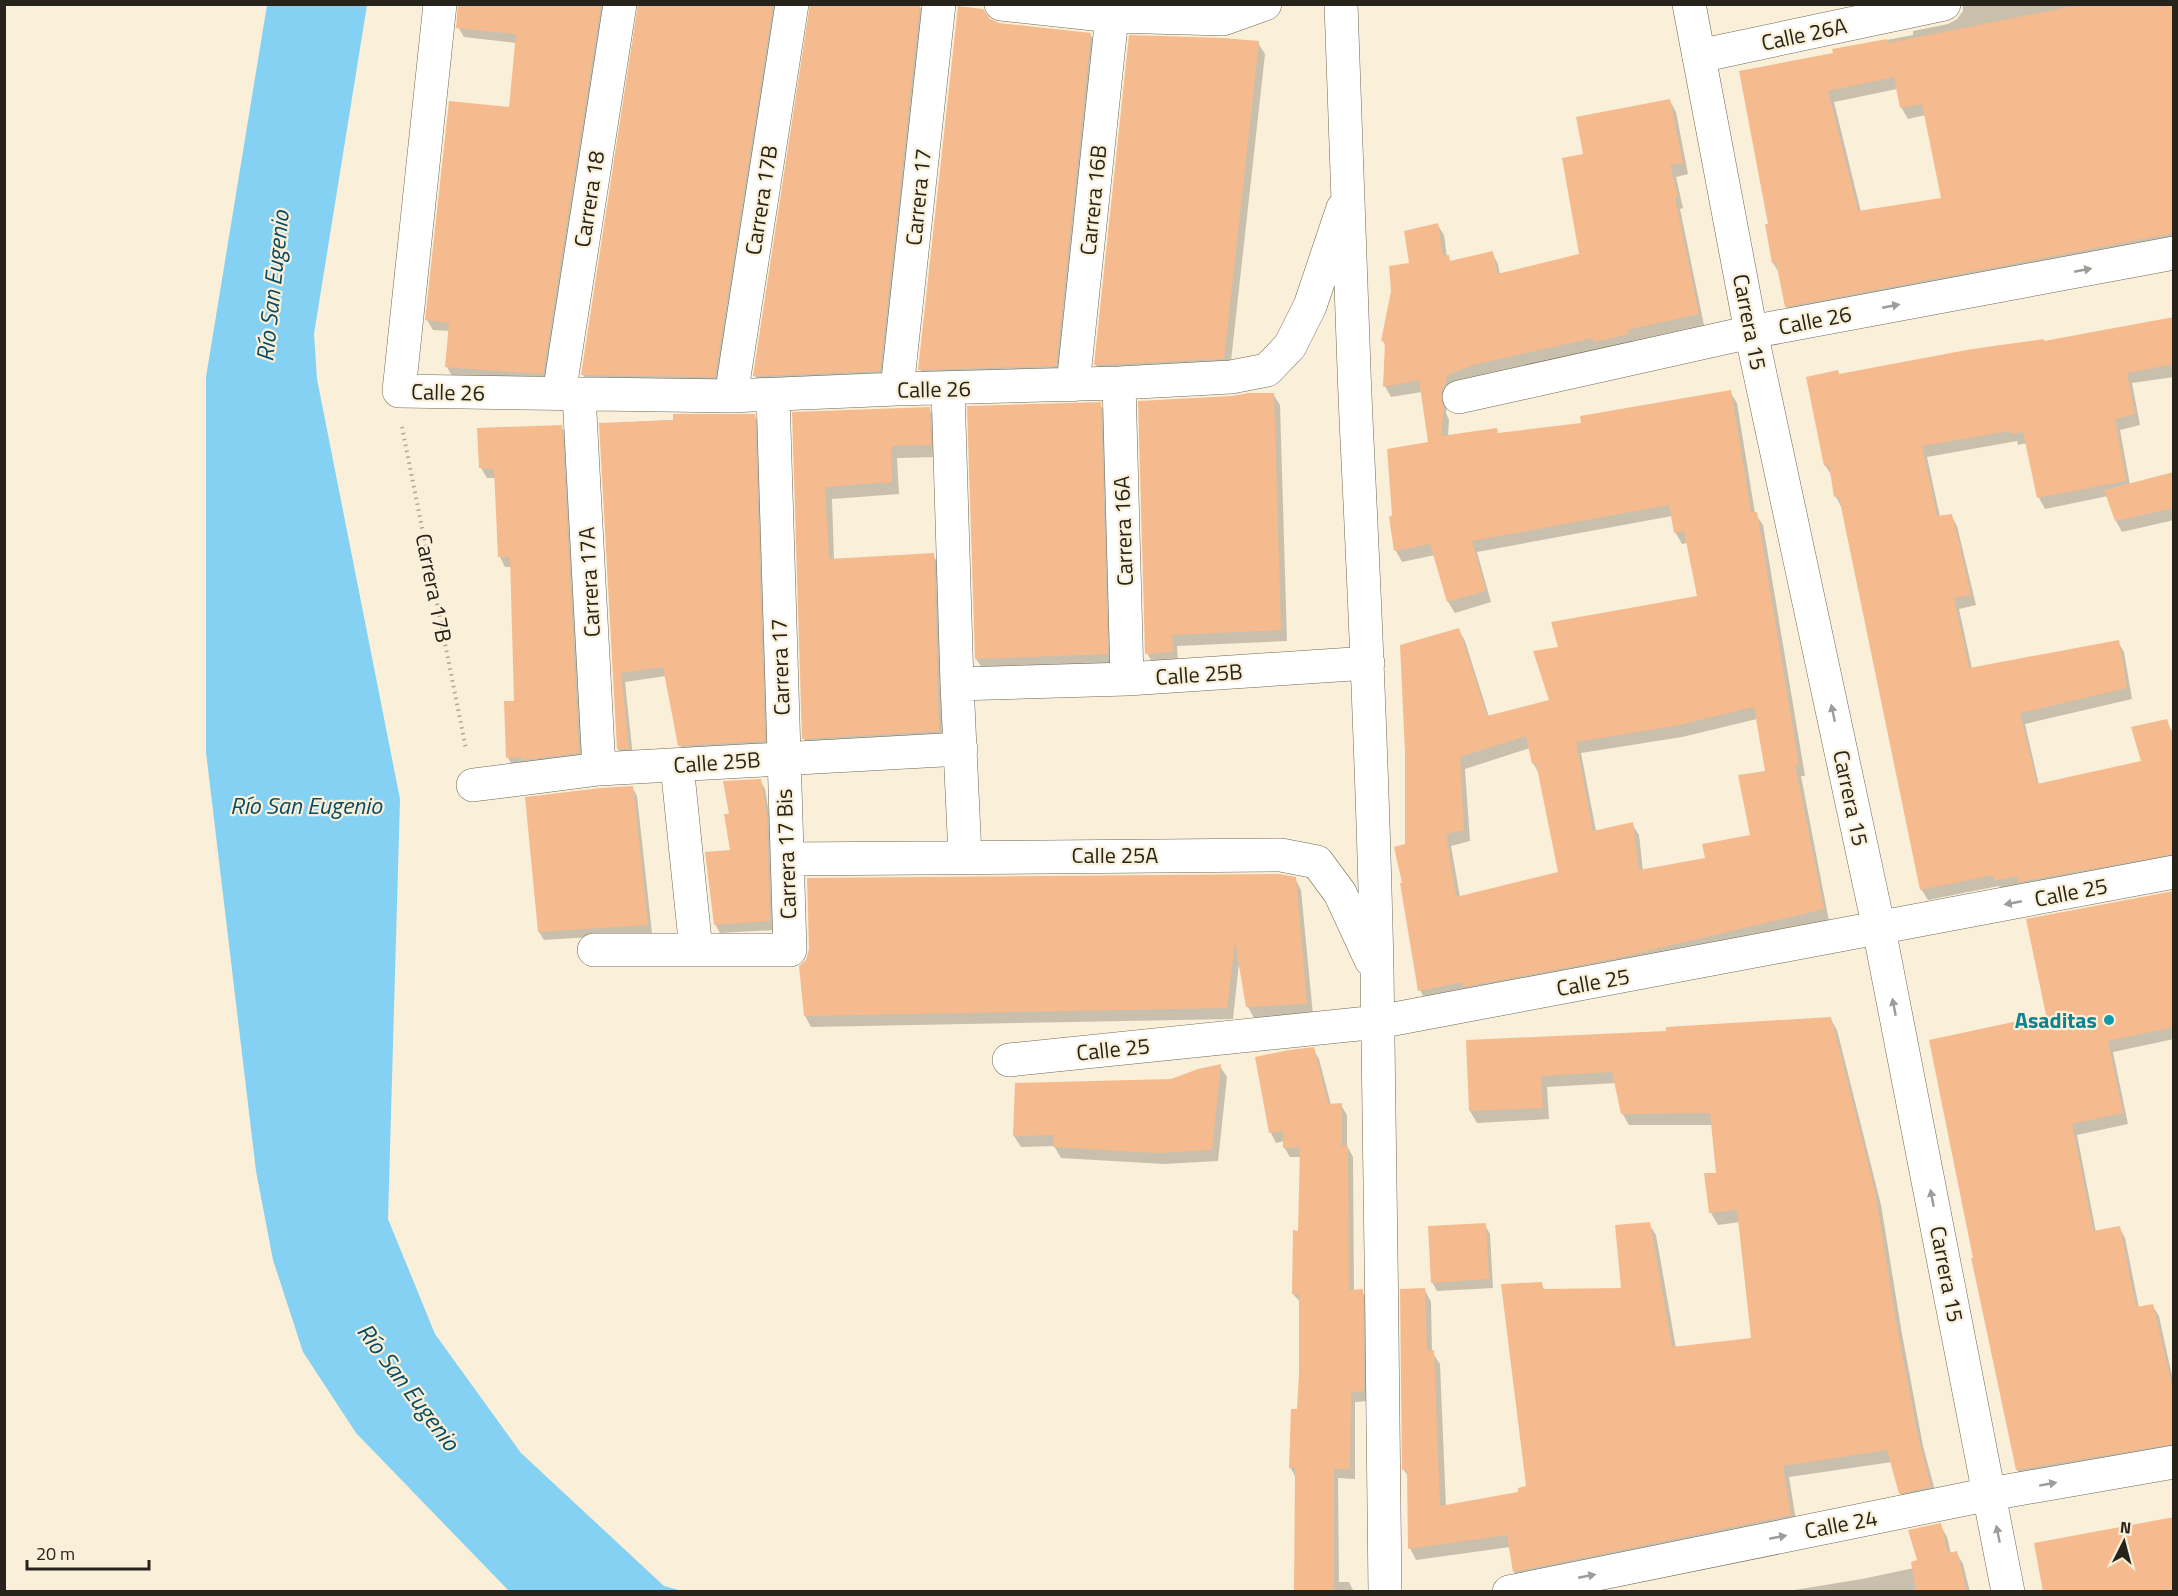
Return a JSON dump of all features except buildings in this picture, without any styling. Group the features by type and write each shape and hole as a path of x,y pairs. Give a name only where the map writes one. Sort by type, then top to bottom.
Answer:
{"street":[{"path":"399,391 440,4"},
{"name":"Carrera 18","path":"569,394 620,4"},
{"name":"Carrera 17B","path":"731,396 792,4"},
{"name":"Carrera 17","path":"897,389 939,4"},
{"path":"1001,4 1112,16 1223,19 1264,4"},
{"path":"1341,4 1356,415 1368,663 1377,972 1385,1592"},
{"name":"Carrera 15","path":"1689,4 1751,332 1879,929 2008,1592"},
{"name":"Calle 26A","path":"1699,56 1944,4"},
{"name":"Carrera 16B","path":"1073,385 1112,16"},
{"name":"Calle 26","path":"399,391 773,395 1119,383 1232,377 1267,370 1290,346 1310,306 1349,189"},
{"name":"Calle 26","path":"1459,398 1751,332 2174,253"},
{"name":"Carrera 16A","path":"1119,383 1127,679"},
{"path":"948,389 965,856"},
{"name":"Carrera 17A","path":"569,394 598,769"},
{"name":"Carrera 17","path":"773,395 783,758"},
{"name":"Calle 25B","path":"957,684 1127,679 1368,663"},
{"name":"Calle 25B","path":"473,785 598,769 961,749"},
{"name":"Carrera 17 Bis","path":"696,950 789,950 783,758"},
{"path":"594,950 696,950 677,765"},
{"name":"Calle 25A","path":"787,859 1281,855 1317,862 1340,893 1377,972"},
{"name":"Calle 25","path":"1009,1060 1378,1022 2174,872"},
{"name":"Calle 24","path":"1509,1592 1990,1494 2174,1462"}],"path":[{"name":"Carrera 17B","path":"399,391 402,429 473,785"}],"water":[{"name":"Río San Eugenio","path":"267,5 367,5 314,334 317,379 400,799 388,1219 435,1334 521,1453 664,1586 682,1591 509,1591 356,1433 303,1352 273,1260 256,1171 206,752 206,377"}],"place":[{"name":"Asaditas","path":"2109,1020"}]}
